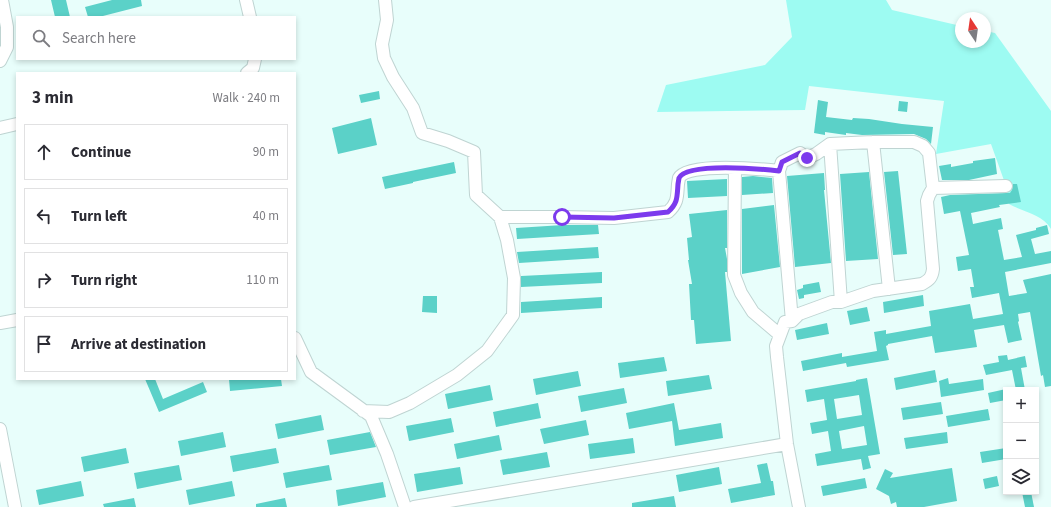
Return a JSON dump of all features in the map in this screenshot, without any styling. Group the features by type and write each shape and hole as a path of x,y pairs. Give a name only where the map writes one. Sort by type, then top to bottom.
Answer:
{"street":[{"path":"0,61 7,46 7,26 2,0"},
{"path":"246,0 250,16"},
{"path":"363,411 389,412 410,403 457,375 487,351 513,315 514,278 508,240 500,217 476,195 474,152 448,141 422,133 414,108 393,77 384,58 382,44 386,20 385,0"},
{"path":"248,72 253,68 255,60"},
{"path":"0,128 16,124"},
{"path":"873,142 889,289"},
{"path":"792,321 779,171 782,162 800,153 807,158 816,154 830,144 914,142 923,146 929,153 933,188 928,195 927,201 933,269 932,275 922,284 873,291 841,302 832,302 799,314 792,321 785,322 776,346 787,444 799,507"},
{"path":"830,144 841,302"},
{"path":"500,217 614,218 668,212 674,206 676,200 679,178 692,170 735,168 779,171"},
{"path":"735,168 734,275 741,293 753,312 780,335"},
{"path":"933,188 1006,186"},
{"path":"0,323 16,320"},
{"path":"296,340 311,372 371,416 385,448 405,507"},
{"path":"1,437 15,507"},
{"path":"414,507 787,444"}],"shaded area":[{"path":"786,0 886,0 892,10 955,25 955,48 991,48 991,32 995,33 1051,111 1051,229 1038,217 1009,204 1006,186 991,144 936,154 944,101 809,86 805,110 657,112 666,85 765,65 792,37"}],"building":[{"path":"51,0 66,0 70,16 55,16"},
{"path":"112,0 141,0 142,6 103,16 88,16 85,7"},
{"path":"379,91 380,99 361,103 359,95"},
{"path":"818,100 828,102 826,117 852,120 853,118 869,119 933,127 931,144 926,139 914,134 862,135 846,133 846,135 825,132 825,135 814,133"},
{"path":"899,101 908,102 907,112 898,111"},
{"path":"371,118 377,145 338,154 332,128"},
{"path":"995,158 997,174 969,180 942,180 939,166 951,164 951,167 973,163 973,161"},
{"path":"454,162 456,173 385,189 382,177"},
{"path":"898,171 907,254 893,255 884,172"},
{"path":"869,172 878,259 846,261 840,174"},
{"path":"824,173 824,190 831,263 795,267 787,176"},
{"path":"753,176 772,178 773,193 742,195 742,177"},
{"path":"727,179 727,196 688,198 687,181"},
{"path":"1013,184 1017,184 1021,202 999,205 1000,207 971,213 973,224 1001,218 1003,229 998,230 1004,260 1022,257 1016,235 1036,230 1036,228 1047,225 1049,234 1031,239 1035,254 1051,251 1051,263 1005,272 1009,296 1027,293 1023,280 1051,274 1051,386 1045,387 1043,375 1041,376 1030,312 1018,314 1018,322 1022,340 1008,343 1004,325 974,330 977,347 935,353 932,336 888,344 886,346 889,360 847,367 846,363 803,371 801,361 842,353 842,357 877,351 874,332 886,330 886,334 931,326 929,311 970,304 973,319 1003,314 999,293 972,298 970,287 974,287 971,269 958,271 956,257 969,255 960,211 944,214 941,197 950,195 1010,193"},
{"path":"774,205 780,267 742,274 742,209"},
{"path":"727,210 727,248 725,248 727,272 725,272 731,341 696,344 694,320 691,320 689,284 692,284 688,260 687,238 692,237 689,214"},
{"path":"563,225 598,225 599,234 517,239 516,228"},
{"path":"598,247 599,258 519,263 517,252"},
{"path":"602,272 602,283 521,287 521,276"},
{"path":"819,282 821,292 804,295 804,298 799,299 797,290 803,288 803,285"},
{"path":"923,295 924,306 884,313 883,302"},
{"path":"423,296 437,296 437,313 422,312"},
{"path":"602,297 602,308 521,313 521,302"},
{"path":"867,307 870,321 850,325 847,311"},
{"path":"827,323 829,334 797,340 795,330"},
{"path":"1007,355 1008,360 1025,356 1027,367 1021,368 1024,387 1015,387 1012,370 986,375 983,365 999,362 998,356"},
{"path":"664,357 667,371 620,378 618,363"},
{"path":"935,370 937,382 896,390 894,378"},
{"path":"578,371 581,386 536,395 533,379"},
{"path":"709,375 712,389 668,396 666,381"},
{"path":"867,378 880,454 868,456 871,468 863,470 861,459 817,466 815,454 831,451 828,431 812,434 810,423 827,420 824,399 807,402 805,390","holes":["859,395 862,415 837,419 834,399","864,426 867,445 842,449 839,431"]},
{"path":"948,378 949,384 983,379 984,390 941,397 939,381"},
{"path":"145,380 155,380 163,399 203,382 207,392 159,412"},
{"path":"229,380 281,380 282,386 230,391"},
{"path":"490,385 493,400 448,409 445,394"},
{"path":"624,388 627,403 581,412 578,396"},
{"path":"1003,390 1003,401 990,403 988,393"},
{"path":"941,402 943,414 903,420 901,408"},
{"path":"538,403 541,418 496,427 493,412"},
{"path":"674,403 679,430 721,423 723,438 675,446 672,421 629,429 626,413"},
{"path":"988,409 990,420 948,427 946,416"},
{"path":"321,415 324,430 278,439 275,424"},
{"path":"451,418 454,432 409,441 406,426"},
{"path":"586,420 589,435 544,444 540,429"},
{"path":"223,432 226,447 181,456 178,441"},
{"path":"370,432 376,447 330,455 327,440"},
{"path":"947,432 948,443 906,449 904,438"},
{"path":"499,435 502,450 457,459 454,444"},
{"path":"633,438 635,453 590,459 588,444"},
{"path":"126,448 129,463 84,472 81,457"},
{"path":"276,448 279,463 233,472 230,456"},
{"path":"1003,448 1003,460 982,463 980,452"},
{"path":"547,452 550,467 503,475 500,460"},
{"path":"767,463 771,481 773,481 775,495 731,503 728,489 761,483 757,465"},
{"path":"179,465 182,480 137,489 134,473"},
{"path":"329,465 332,480 286,488 283,473"},
{"path":"460,467 463,484 417,492 414,474"},
{"path":"719,467 722,484 679,492 676,475"},
{"path":"952,468 957,501 924,507 897,507 896,502 891,504 889,496 876,489 885,469 893,473 890,478"},
{"path":"997,476 999,486 985,489 983,479"},
{"path":"865,478 867,488 823,496 821,486"},
{"path":"81,481 84,496 39,505 36,490"},
{"path":"232,481 235,496 189,505 186,490"},
{"path":"383,482 386,497 338,506 336,490"},
{"path":"1023,495 1032,495 1034,507 1025,507"},
{"path":"674,496 676,507 632,507 632,503"},
{"path":"134,498 136,507 104,507 103,504"},
{"path":"285,498 287,507 256,507 256,504"}],"route":[{"path":"562,217 614,218 668,212 674,206 676,200 679,178 692,170 735,168 779,171 782,162 800,153 807,158"}]}
